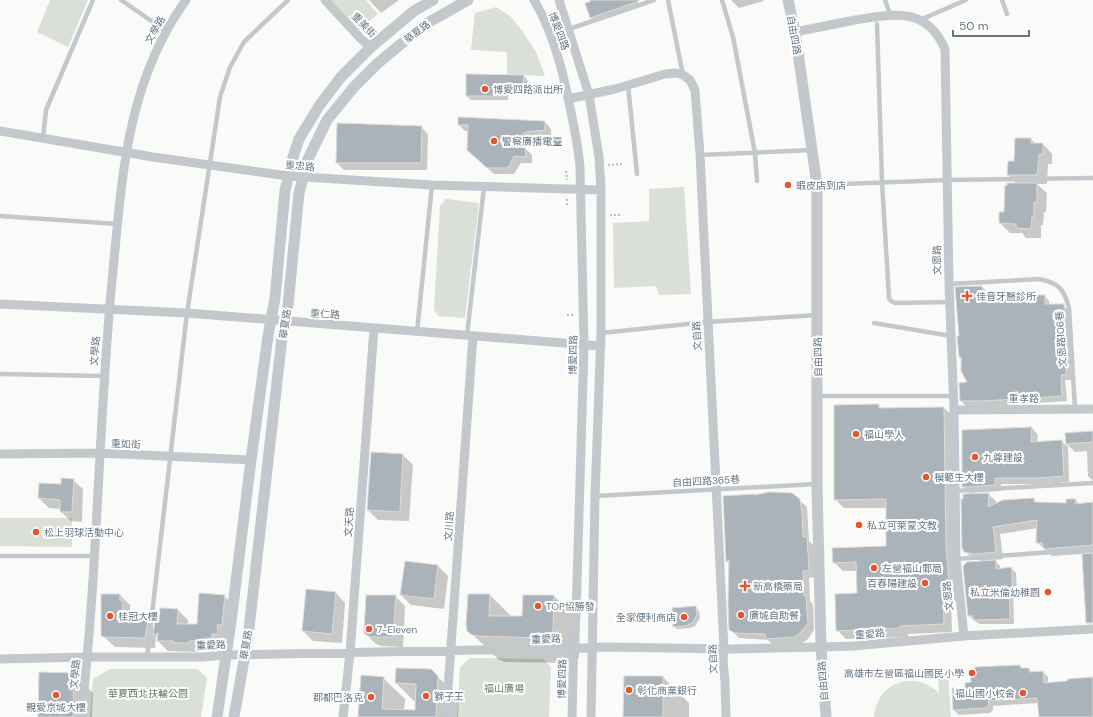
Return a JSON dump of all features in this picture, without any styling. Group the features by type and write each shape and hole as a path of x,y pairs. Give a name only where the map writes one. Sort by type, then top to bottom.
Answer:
{"street":[{"name":"文學路","path":"81,717 88,657 104,376 126,153 144,79 154,54 166,31 186,0"},
{"name":"重美街","path":"325,0 370,47"},
{"name":"華夏路","path":"217,717 251,460 275,298 285,191 299,139 319,106 341,78 370,47 414,11 433,0"},
{"name":"華夏路","path":"234,717 245,655 302,177 308,159 327,120 354,87 378,63 424,25 468,0"},
{"name":"博愛四路","path":"534,0 551,36 564,79 579,160 581,190 584,345 572,717"},
{"name":"博愛四路","path":"560,0 589,95 599,157 601,190 601,346 595,496 591,717"},
{"name":"自由四路","path":"788,0 795,32 817,185 817,484 821,647 826,717"},
{"name":"文恩路","path":"795,32 890,14 920,20 934,30 945,49 949,284 954,410 956,559 964,636"},
{"path":"568,99 628,85 665,74 683,75"},
{"name":"文自路","path":"683,75 690,80 695,90 700,155 726,717"},
{"name":"重忠路","path":"0,131 209,166 288,176 432,185 601,190"},
{"name":"重仁路","path":"0,304 187,314 601,346"},
{"name":"文天路","path":"343,717 350,653 374,328"},
{"name":"文川路","path":"446,717 470,336"},
{"name":"重孝路","path":"954,410 1093,409"},
{"name":"重如街","path":"0,454 100,453 251,460"},
{"name":"重愛路","path":"0,659 540,650 574,648 724,649 821,647 857,646 964,636 1093,629"}],"lane":[{"path":"43,138 46,110 93,0"},
{"path":"122,0 166,31"},
{"path":"148,657 187,314 220,97 230,67 244,42 288,0"},
{"path":"569,29 654,0"},
{"path":"668,0 683,75"},
{"path":"722,0 733,36 755,153 757,181"},
{"path":"885,0 890,14"},
{"path":"920,20 966,0"},
{"path":"1002,0 1007,14"},
{"path":"877,24 882,182 889,298 895,303 950,302"},
{"path":"628,85 637,174"},
{"path":"700,155 812,150"},
{"path":"817,185 948,180 1093,178"},
{"path":"417,332 432,185"},
{"path":"470,336 484,187"},
{"path":"0,216 118,224"},
{"name":"文恩路106巷","path":"949,284 1039,279 1052,282 1065,294 1069,308 1075,409"},
{"path":"601,333 707,322 817,315"},
{"path":"874,323 951,336"},
{"path":"0,374 104,376"},
{"path":"818,396 953,396"},
{"path":"955,491 1093,483"},
{"name":"自由四路365巷","path":"595,496 817,484"},
{"path":"956,559 1093,549"},
{"path":"0,556 94,556"}],"green space":[{"path":"50,0 88,0 68,47 37,32"},
{"path":"330,0 366,0 378,14 359,30"},
{"path":"496,7 510,16 523,32 536,52 545,76 507,74 507,52 471,50 475,13"},
{"path":"684,187 691,294 659,295 656,286 614,288 613,223 649,221 649,189"},
{"path":"446,199 479,203 465,318 438,316 434,309 440,206"},
{"name":"松上羽球活動中心","path":"0,518 72,518 72,547 0,546"},
{"name":"福山廣場","path":"470,658 543,659 551,667 549,717 457,717 460,667"},
{"name":"華夏西北扶輪公園","path":"110,669 198,669 207,678 201,717 90,717 93,679"},
{"path":"948,676 951,717 874,717 877,705 882,695 889,688 898,683 908,681 919,682 929,686 939,693 938,677"}],"building":[{"path":"590,0 639,1 590,18 585,3 590,2"},
{"name":"博愛四路派出所","path":"466,74 524,75 523,84 504,83 504,96 466,96"},
{"name":"警察廣播電臺","path":"458,117 545,121 545,130 526,132 506,145 525,147 526,157 514,156 507,168 487,168 467,150 468,125 458,125"},
{"path":"337,123 422,126 421,163 336,163"},
{"path":"1015,138 1031,138 1031,143 1043,143 1043,154 1039,154 1037,175 1007,175 1008,161 1014,161"},
{"path":"1007,183 1037,183 1037,202 1034,202 1034,216 1032,216 1031,229 1016,228 1016,224 999,223 999,212 1004,212 1005,185 1007,186"},
{"path":"982,286 983,297 1025,292 1025,295 1045,295 1045,304 1064,304 1066,375 1061,375 1062,396 960,401 959,383 967,382 961,371 961,357 959,357 955,287"},
{"path":"879,404 879,408 944,407 946,550 950,591 953,585 953,592 943,593 944,624 836,631 835,594 857,593 856,562 833,563 832,548 886,546 886,499 834,500 834,405"},
{"name":"九尊建設","path":"1032,427 1031,442 1062,440 1064,476 1038,478 995,478 995,485 962,487 962,430"},
{"path":"1093,431 1093,442 1066,444 1065,433"},
{"path":"371,452 403,454 400,512 367,510"},
{"path":"61,478 74,479 72,512 60,512 60,500 38,498 39,483 61,484"},
{"path":"770,492 792,493 800,499 803,537 807,537 809,570 803,571 804,596 806,596 808,623 801,632 794,637 766,639 765,634 735,633 729,630 729,560 726,562 723,496 754,495"},
{"path":"989,493 988,507 1003,500 1034,498 1034,502 1066,503 1066,499 1076,499 1075,504 1093,502 1093,545 1044,549 1042,543 1036,543 1037,520 993,527 996,552 974,554 964,552 962,548 961,499 963,499 963,494"},
{"path":"1093,553 1093,623 1086,623 1082,554"},
{"path":"996,560 996,569 1012,567 1012,588 1009,587 1010,619 973,620 973,616 968,616 963,566 967,562"},
{"path":"405,561 438,565 434,599 400,595"},
{"path":"306,589 336,592 332,634 302,631"},
{"path":"199,593 225,595 222,625 217,625 218,634 212,634 212,638 206,638 207,640 189,641 189,643 157,641 158,633 153,635 155,620 159,620 160,608 178,609 177,624 197,624"},
{"name":"桂冠大樓","path":"101,594 120,594 120,600 123,602 122,612 134,612 134,619 148,620 145,638 101,636"},
{"name":"TOP協勝發","path":"468,594 490,594 489,616 522,616 523,595 554,595 553,631 551,634 543,638 472,635 467,631 466,625"},
{"path":"366,595 396,595 393,637 370,637 365,634"},
{"name":"全家便利商店","path":"696,606 697,615 692,623 686,626 673,627 672,608"},
{"name":"福山國小校舍","path":"1020,665 1021,668 1029,668 1029,672 1043,671 1044,683 1093,677 1093,717 1039,717 1037,698 988,701 989,705 985,708 953,710 952,688 965,688 965,683 971,682 970,672 975,672 975,667"},
{"path":"396,668 431,669 438,676 436,717 358,717 361,675 384,677 382,709 415,710 416,684 395,683"},
{"name":"親愛京城大樓","path":"39,672 74,673 73,717 38,717"},
{"path":"624,676 663,676 663,717 623,717"}],"place":[{"name":"博愛四路派出所","path":"485,89"},
{"name":"警察廣播電臺","path":"494,141"},
{"name":"蝦皮店到店","path":"788,185"},
{"name":"佳音牙醫診所","path":"967,296"},
{"name":"福山學人","path":"856,434"},
{"name":"九尊建設","path":"975,457"},
{"name":"模範生大樓","path":"926,477"},
{"name":"私立可萊蒙文教","path":"859,525"},
{"name":"松上羽球活動中心","path":"36,532"},
{"name":"左營福山郵局","path":"874,568"},
{"name":"百春陽建設","path":"925,583"},
{"name":"新高橋藥局","path":"745,586"},
{"name":"私立米倫幼稚園","path":"1048,592"},
{"name":"TOP協勝發","path":"538,606"},
{"name":"廣城自助餐","path":"741,615"},
{"name":"桂冠大樓","path":"110,616"},
{"name":"全家便利商店","path":"684,617"},
{"name":"7-Eleven","path":"369,629"},
{"name":"高雄市左營區福山國民小學","path":"972,673"},
{"name":"彰化商業銀行","path":"629,690"},
{"name":"福山國小校舍","path":"1023,693"},
{"name":"親愛京城大樓","path":"56,695"},
{"name":"獅子王","path":"426,696"},
{"name":"郡都巴洛克","path":"371,697"}]}
